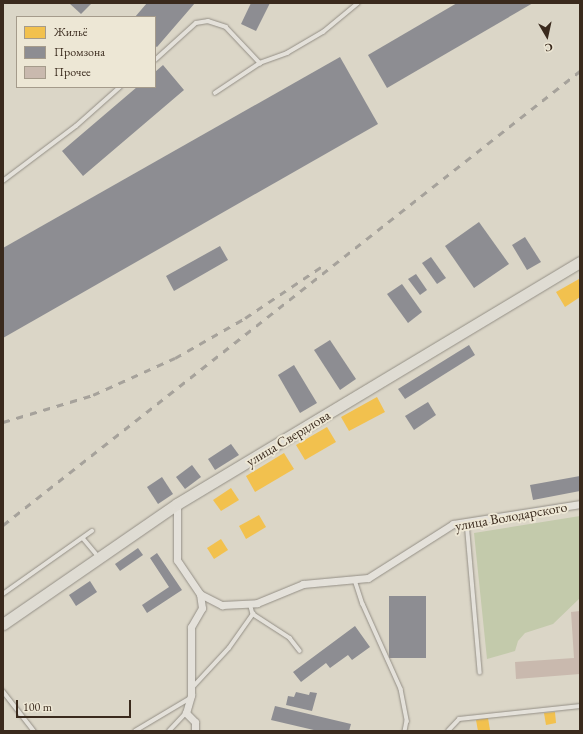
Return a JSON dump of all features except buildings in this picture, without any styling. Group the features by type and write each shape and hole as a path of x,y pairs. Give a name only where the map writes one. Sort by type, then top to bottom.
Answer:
{"main road":[{"name":"улица Свердлова","path":"3,624 178,504 580,263"}],"street":[{"name":"улица Володарского","path":"178,504 177,560 200,594 222,605 257,603 303,584 368,578 453,524 580,504"},
{"path":"195,731 195,722 186,713 191,689 191,627 202,608 200,594"}],"lane":[{"path":"215,93 260,63 287,53 317,35 358,3"},
{"path":"156,59 196,23 208,21 226,27 260,63"},
{"path":"3,181 76,126 119,88"},
{"path":"467,522 480,672"},
{"path":"3,594 92,531"},
{"path":"83,538 99,558"},
{"path":"355,579 363,604 401,689 407,721 405,731"},
{"path":"250,603 253,614 272,628 290,638 300,651"},
{"path":"191,689 228,648 253,614"},
{"path":"3,691 34,731"},
{"path":"135,731 190,698"},
{"path":"448,731 459,719 580,706"},
{"path":"169,731 186,713"}],"green space":[{"path":"580,516 580,598 553,624 525,633 518,641 515,651 487,659 474,533"}],"railway":[{"path":"3,525 580,71"},
{"path":"3,422 93,395 175,358 245,318 324,265"}]}
